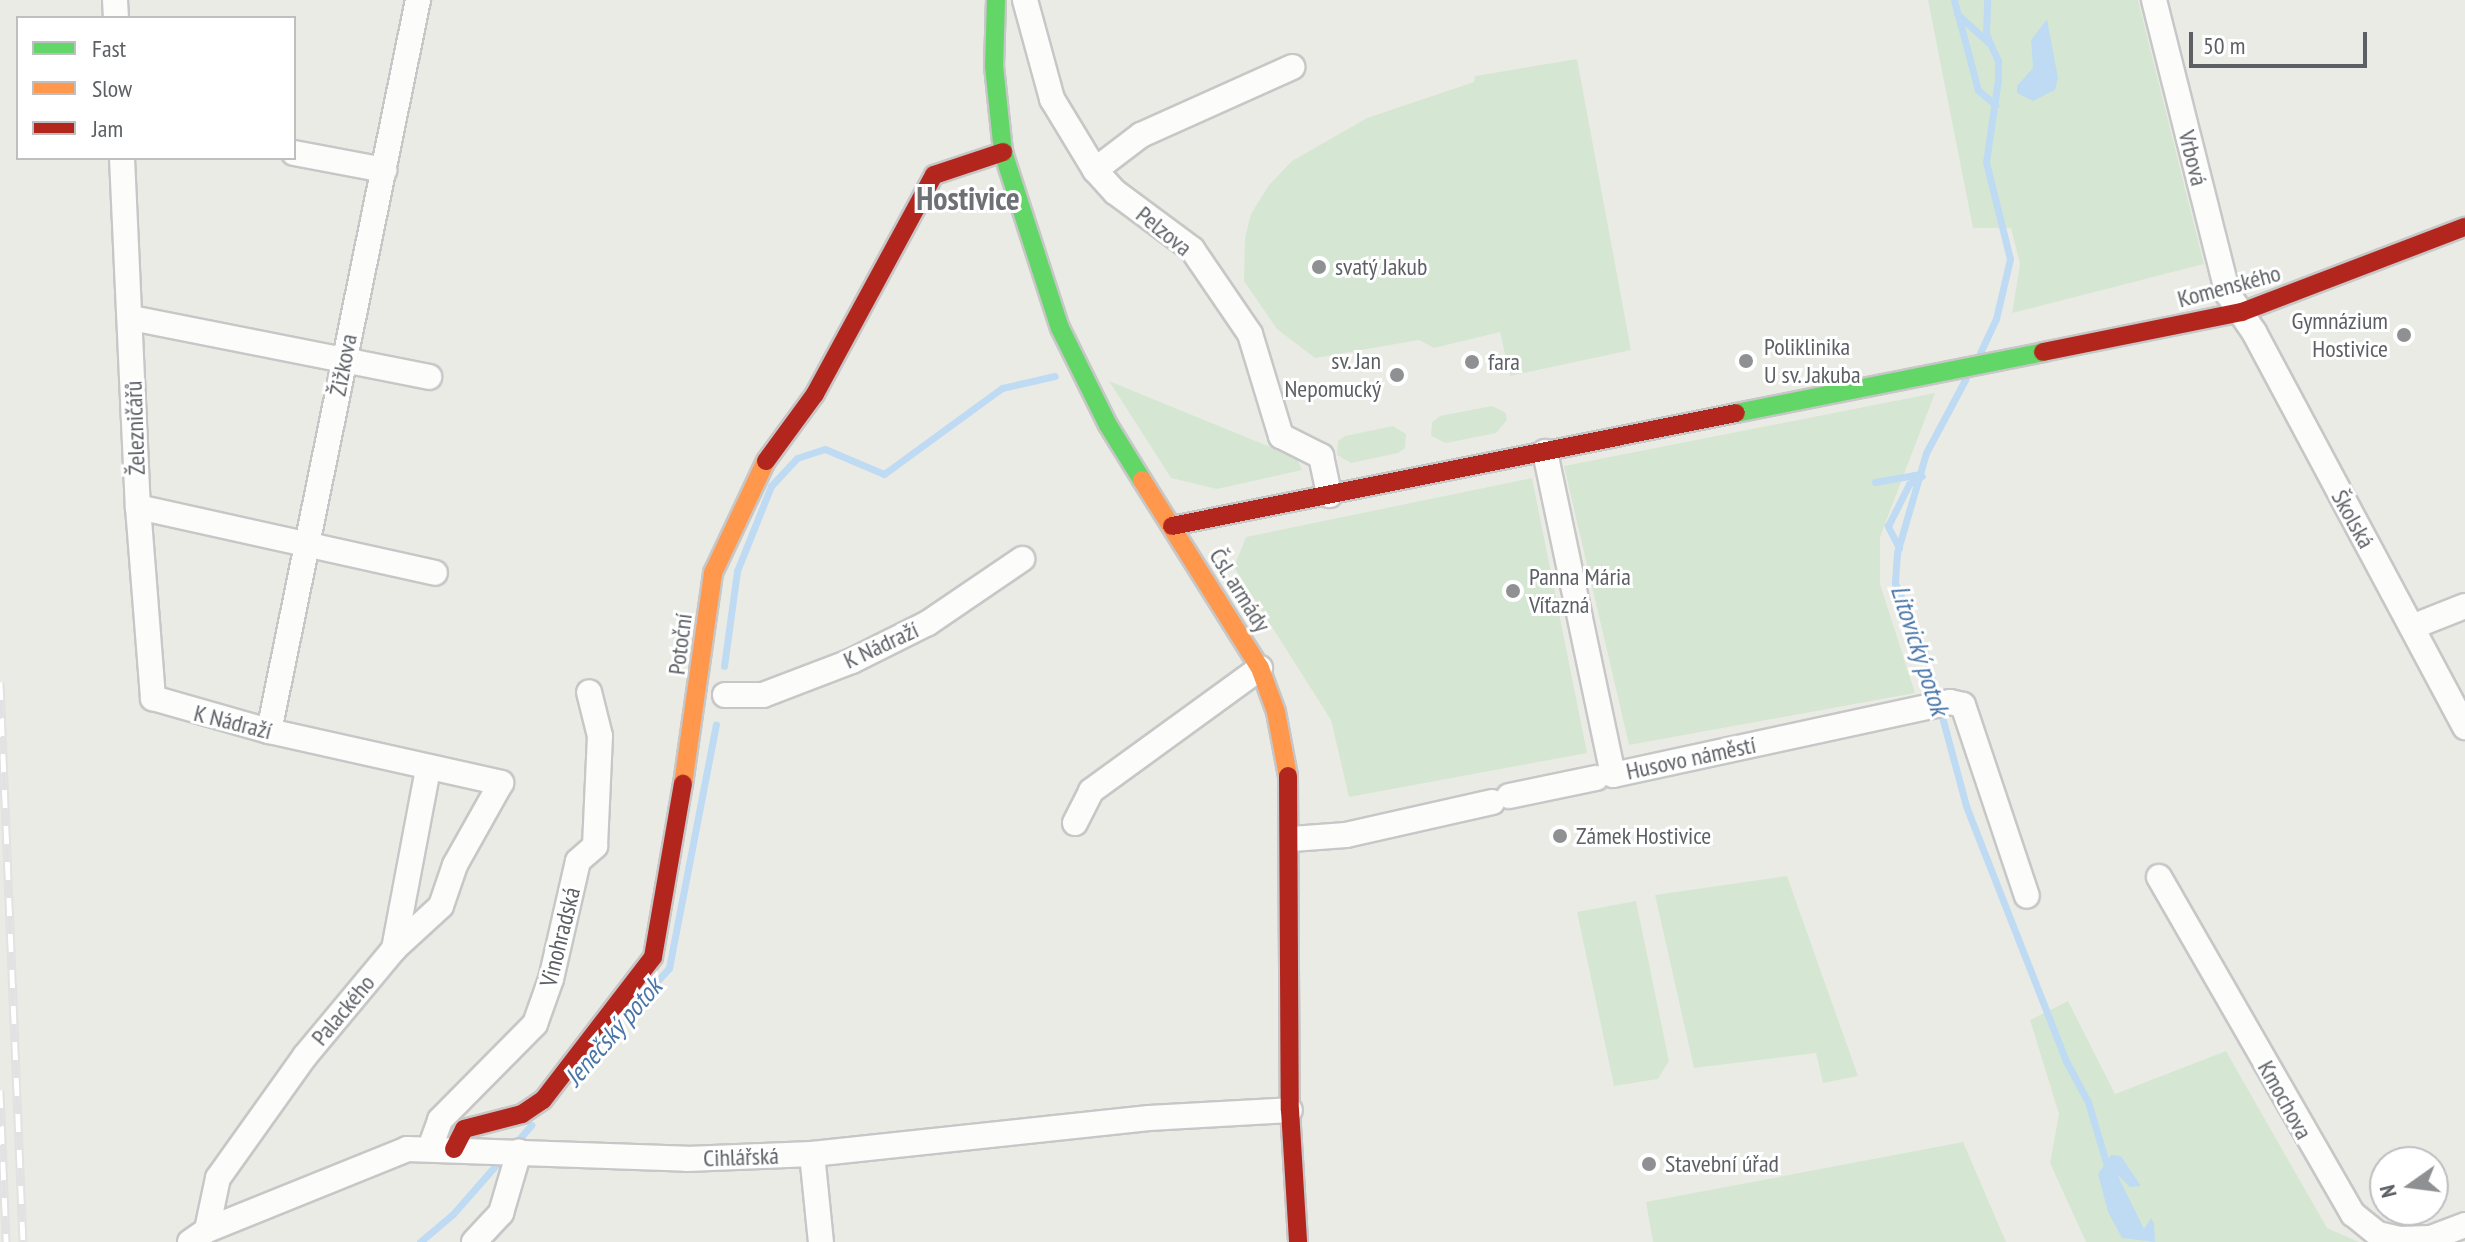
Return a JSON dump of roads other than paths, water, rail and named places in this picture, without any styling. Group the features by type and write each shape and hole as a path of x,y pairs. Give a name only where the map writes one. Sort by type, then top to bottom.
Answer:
{"street":[{"name":"Žižkova","path":"269,731 418,0"},
{"name":"Čsl. armády","path":"996,0 994,66 1003,152 1060,328 1108,425 1260,668 1285,754 1292,839 1290,1110 1298,1242"},
{"name":"Pelzova","path":"1025,0 1052,99 1095,170 1115,192 1192,249 1250,334 1281,436 1321,456 1329,495"},
{"name":"Vrbová","path":"2154,0 2223,282 2242,312"},
{"path":"1095,170 1141,135 1292,67"},
{"name":"Potoční","path":"442,1148 464,1129 522,1114 543,1100 653,957 701,680 713,573 764,464 815,394 934,175 1003,152"},
{"path":"296,153 384,170"},
{"name":"Železničářů","path":"122,160 132,318 138,507 153,698"},
{"name":"Komenského","path":"1545,452 2242,312 2465,227"},
{"name":"Školská","path":"2242,312 2465,727"},
{"path":"132,318 429,377"},
{"path":"1172,526 1545,452"},
{"name":"Husovo náměstí","path":"1545,452 1613,775 1921,712 1950,702 1967,710 2027,896"},
{"path":"138,507 435,573"},
{"name":"K Nádraží","path":"725,695 763,695 852,661 928,623 1022,559"},
{"path":"2412,627 2465,606"},
{"path":"1075,823 1091,791 1260,668"},
{"name":"Vinohradská","path":"442,1148 440,1120 535,1024 551,979 578,861 595,846 600,736 589,692"},
{"name":"K Nádraží","path":"153,698 269,731 501,783 500,791 455,865 441,906 394,949"},
{"name":"Palackého","path":"198,1236 218,1178 305,1056 394,949 428,769"},
{"name":"Husovo náměstí","path":"1292,839 1346,835 1596,778"},
{"name":"Kmochova","path":"2159,877 2353,1214 2378,1234 2399,1239 2431,1238 2465,1225"},
{"name":"Cihlářská","path":"198,1236 407,1149 687,1159 812,1154 1149,1118 1290,1110"},
{"path":"474,1242 501,1213 518,1152"},
{"path":"812,1154 821,1242"}],"water":[{"path":"2047,19 2058,78 2055,90 2033,101 2017,93 2017,86 2033,68 2031,40"},
{"path":"2111,1155 2121,1156 2141,1186 2130,1187 2117,1174 2144,1229 2151,1218 2154,1223 2155,1242 2122,1238 2108,1212 2098,1174"}],"waterway":[{"path":"1954,0 1978,90 1995,105"},
{"name":"Litovický potok","path":"1980,353 1996,319 2010,259 1986,162 1998,80 1998,61 1986,34 1987,0"},
{"path":"1957,14 1989,43"},
{"name":"Jenečský potok","path":"724,666 737,571 771,486 797,458 825,449 884,474 1002,388 1055,376"},
{"name":"Litovický potok","path":"1966,378 1926,453 1897,553 1895,583 1924,650 1966,806 2066,1061 2088,1102 2108,1169"},
{"name":"Jenečský potok","path":"1875,482 1920,474"},
{"path":"1899,548 1888,526 1909,484 1922,476"},
{"name":"Jenečský potok","path":"637,1004 669,968 716,724"},
{"name":"Jenečský potok","path":"513,1146 531,1125"},
{"name":"Jenečský potok","path":"420,1242 453,1214 502,1158"}],"railway":[{"path":"0,682 23,1242"},
{"path":"0,1090 6,1242"}],"place":[{"name":"svatý Jakub","path":"1319,267"},
{"name":"Gymnázium Hostivice","path":"2404,335"},
{"name":"Poliklinika U sv. Jakuba","path":"1746,361"},
{"name":"fara","path":"1472,362"},
{"name":"sv. Jan Nepomucký","path":"1397,375"},
{"name":"Panna Mária Víťazná","path":"1513,591"},
{"name":"Zámek Hostivice","path":"1560,836"},
{"name":"Stavební úřad","path":"1649,1164"}],"district":[{"name":"Hostivice","path":"968,198"}]}
